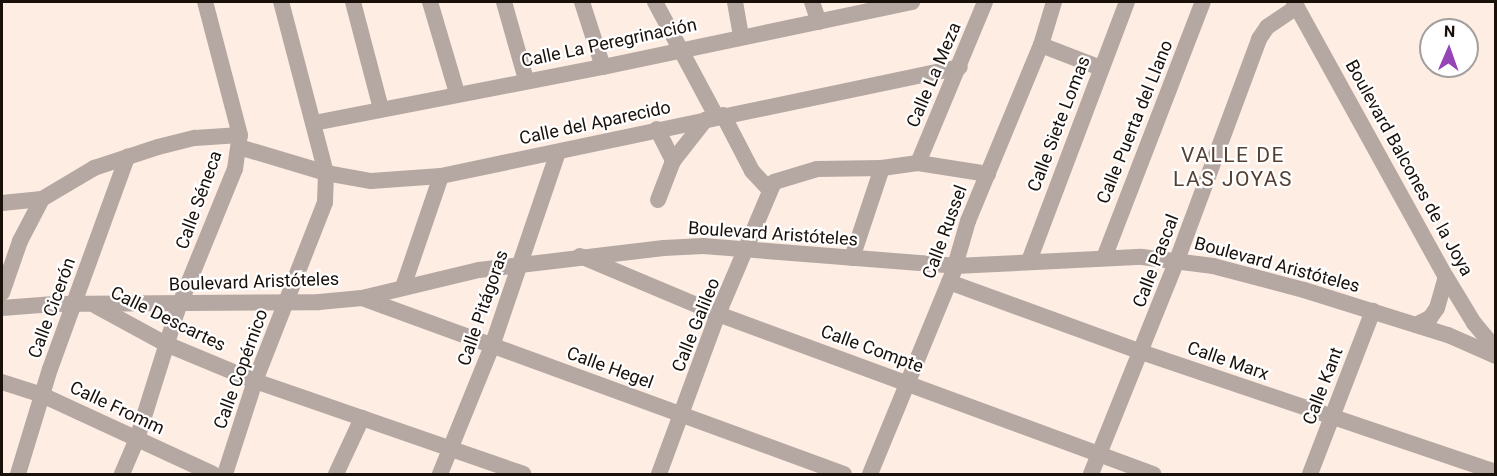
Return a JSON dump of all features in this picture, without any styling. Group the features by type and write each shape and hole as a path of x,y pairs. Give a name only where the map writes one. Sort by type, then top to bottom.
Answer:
{"street":[{"name":"Calle Séneca","path":"122,474 137,439 180,304 235,169 239,141 205,2"},
{"name":"Calle Copérnico","path":"225,474 255,381 326,202 326,173 281,2"},
{"path":"353,2 381,109"},
{"path":"430,2 457,93"},
{"path":"504,2 526,80"},
{"path":"582,2 603,68"},
{"path":"655,2 715,117 752,171 769,189 782,177 817,169 882,168 918,163 988,174"},
{"path":"735,2 741,35"},
{"path":"812,2 819,22"},
{"name":"Calle La Peregrinación","path":"314,123 457,93 603,68 741,35 819,22 885,4 912,2"},
{"name":"Calle La Meza","path":"918,163 960,67 985,2"},
{"name":"Calle Russel","path":"870,474 949,282 988,174 1041,45 1054,2"},
{"name":"Calle Siete Lomas","path":"1029,261 1127,2"},
{"name":"Calle Puerta del Llano","path":"1104,258 1203,2"},
{"name":"Calle Pascal","path":"1091,474 1177,260 1259,39 1267,27 1296,4"},
{"name":"Boulevard Balcones de la Joya","path":"1296,4 1446,277 1474,323 1496,349"},
{"path":"1041,45 1101,68"},
{"name":"Calle del Aparecido","path":"239,141 326,173 371,180 441,176 960,67"},
{"path":"658,200 673,161 715,117"},
{"path":"657,129 673,161"},
{"path":"2,203 42,199 94,168 188,139 239,141"},
{"name":"Calle Pitágoras","path":"440,474 492,346 558,152"},
{"name":"Calle Cicerón","path":"18,474 42,395 127,156"},
{"path":"852,258 882,168"},
{"path":"403,287 441,176"},
{"name":"Calle Galileo","path":"659,474 718,314 747,250 769,189"},
{"path":"2,293 20,241 42,199"},
{"name":"Boulevard Aristóteles","path":"2,308 74,304 286,304 362,298 434,278 518,264 580,256 703,246 955,266 1104,258 1177,260 1249,275 1373,311 1476,345 1496,356"},
{"name":"Calle Compte","path":"580,256 718,314 1154,474"},
{"path":"1416,325 1430,318 1437,308 1446,277"},
{"name":"Calle Marx","path":"949,282 1141,352 1496,472"},
{"name":"Calle Hegel","path":"362,298 844,474"},
{"name":"Calle Descartes","path":"92,304 166,344 255,381 523,474"},
{"name":"Calle Kant","path":"1310,474 1373,311"},
{"name":"Calle Fromm","path":"2,382 42,395 213,474"},
{"path":"336,474 362,418"}],"district":[{"name":"VALLE DE LAS JOYAS","path":"1233,167"}]}
